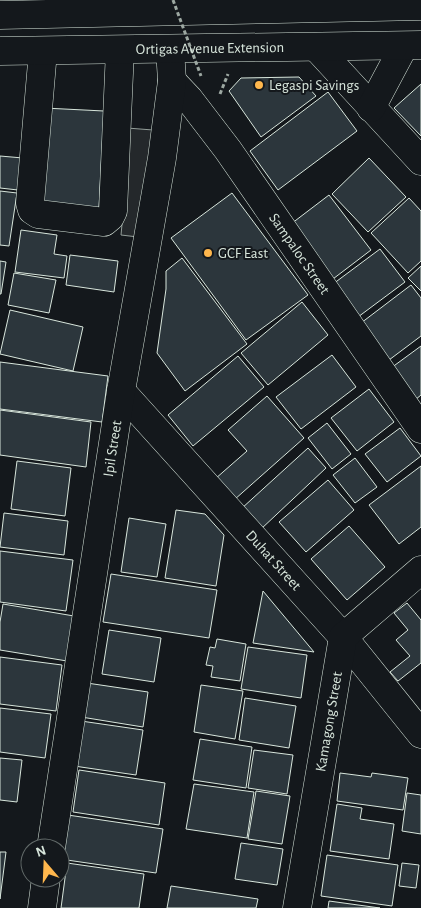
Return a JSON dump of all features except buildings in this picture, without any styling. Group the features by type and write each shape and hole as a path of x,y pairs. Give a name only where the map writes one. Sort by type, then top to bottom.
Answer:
{"street":[{"path":"0,15 421,6"},
{"path":"371,108 412,46"},
{"name":"Ortigas Avenue Extension","path":"0,51 412,46"},
{"path":"316,47 421,162"},
{"name":"Ipil Street","path":"53,838 122,391 162,158 172,81 170,49"},
{"path":"43,51 30,203 32,210 38,214 104,222 110,218 113,211 120,50"},
{"name":"Sampaloc Street","path":"172,81 189,99 228,150 421,430"},
{"name":"Duhat Street","path":"122,391 343,637 421,734"},
{"path":"343,637 421,570"},
{"name":"Kamagong Street","path":"297,908 343,637"},
{"path":"42,908 45,888"}],"path":[{"path":"173,0 201,76"}],"shaded area":[{"path":"127,128 153,130 138,237 121,235 127,171"}],"place":[{"name":"Legaspi Savings","path":"259,85"},
{"name":"GCF East","path":"208,253"}]}
